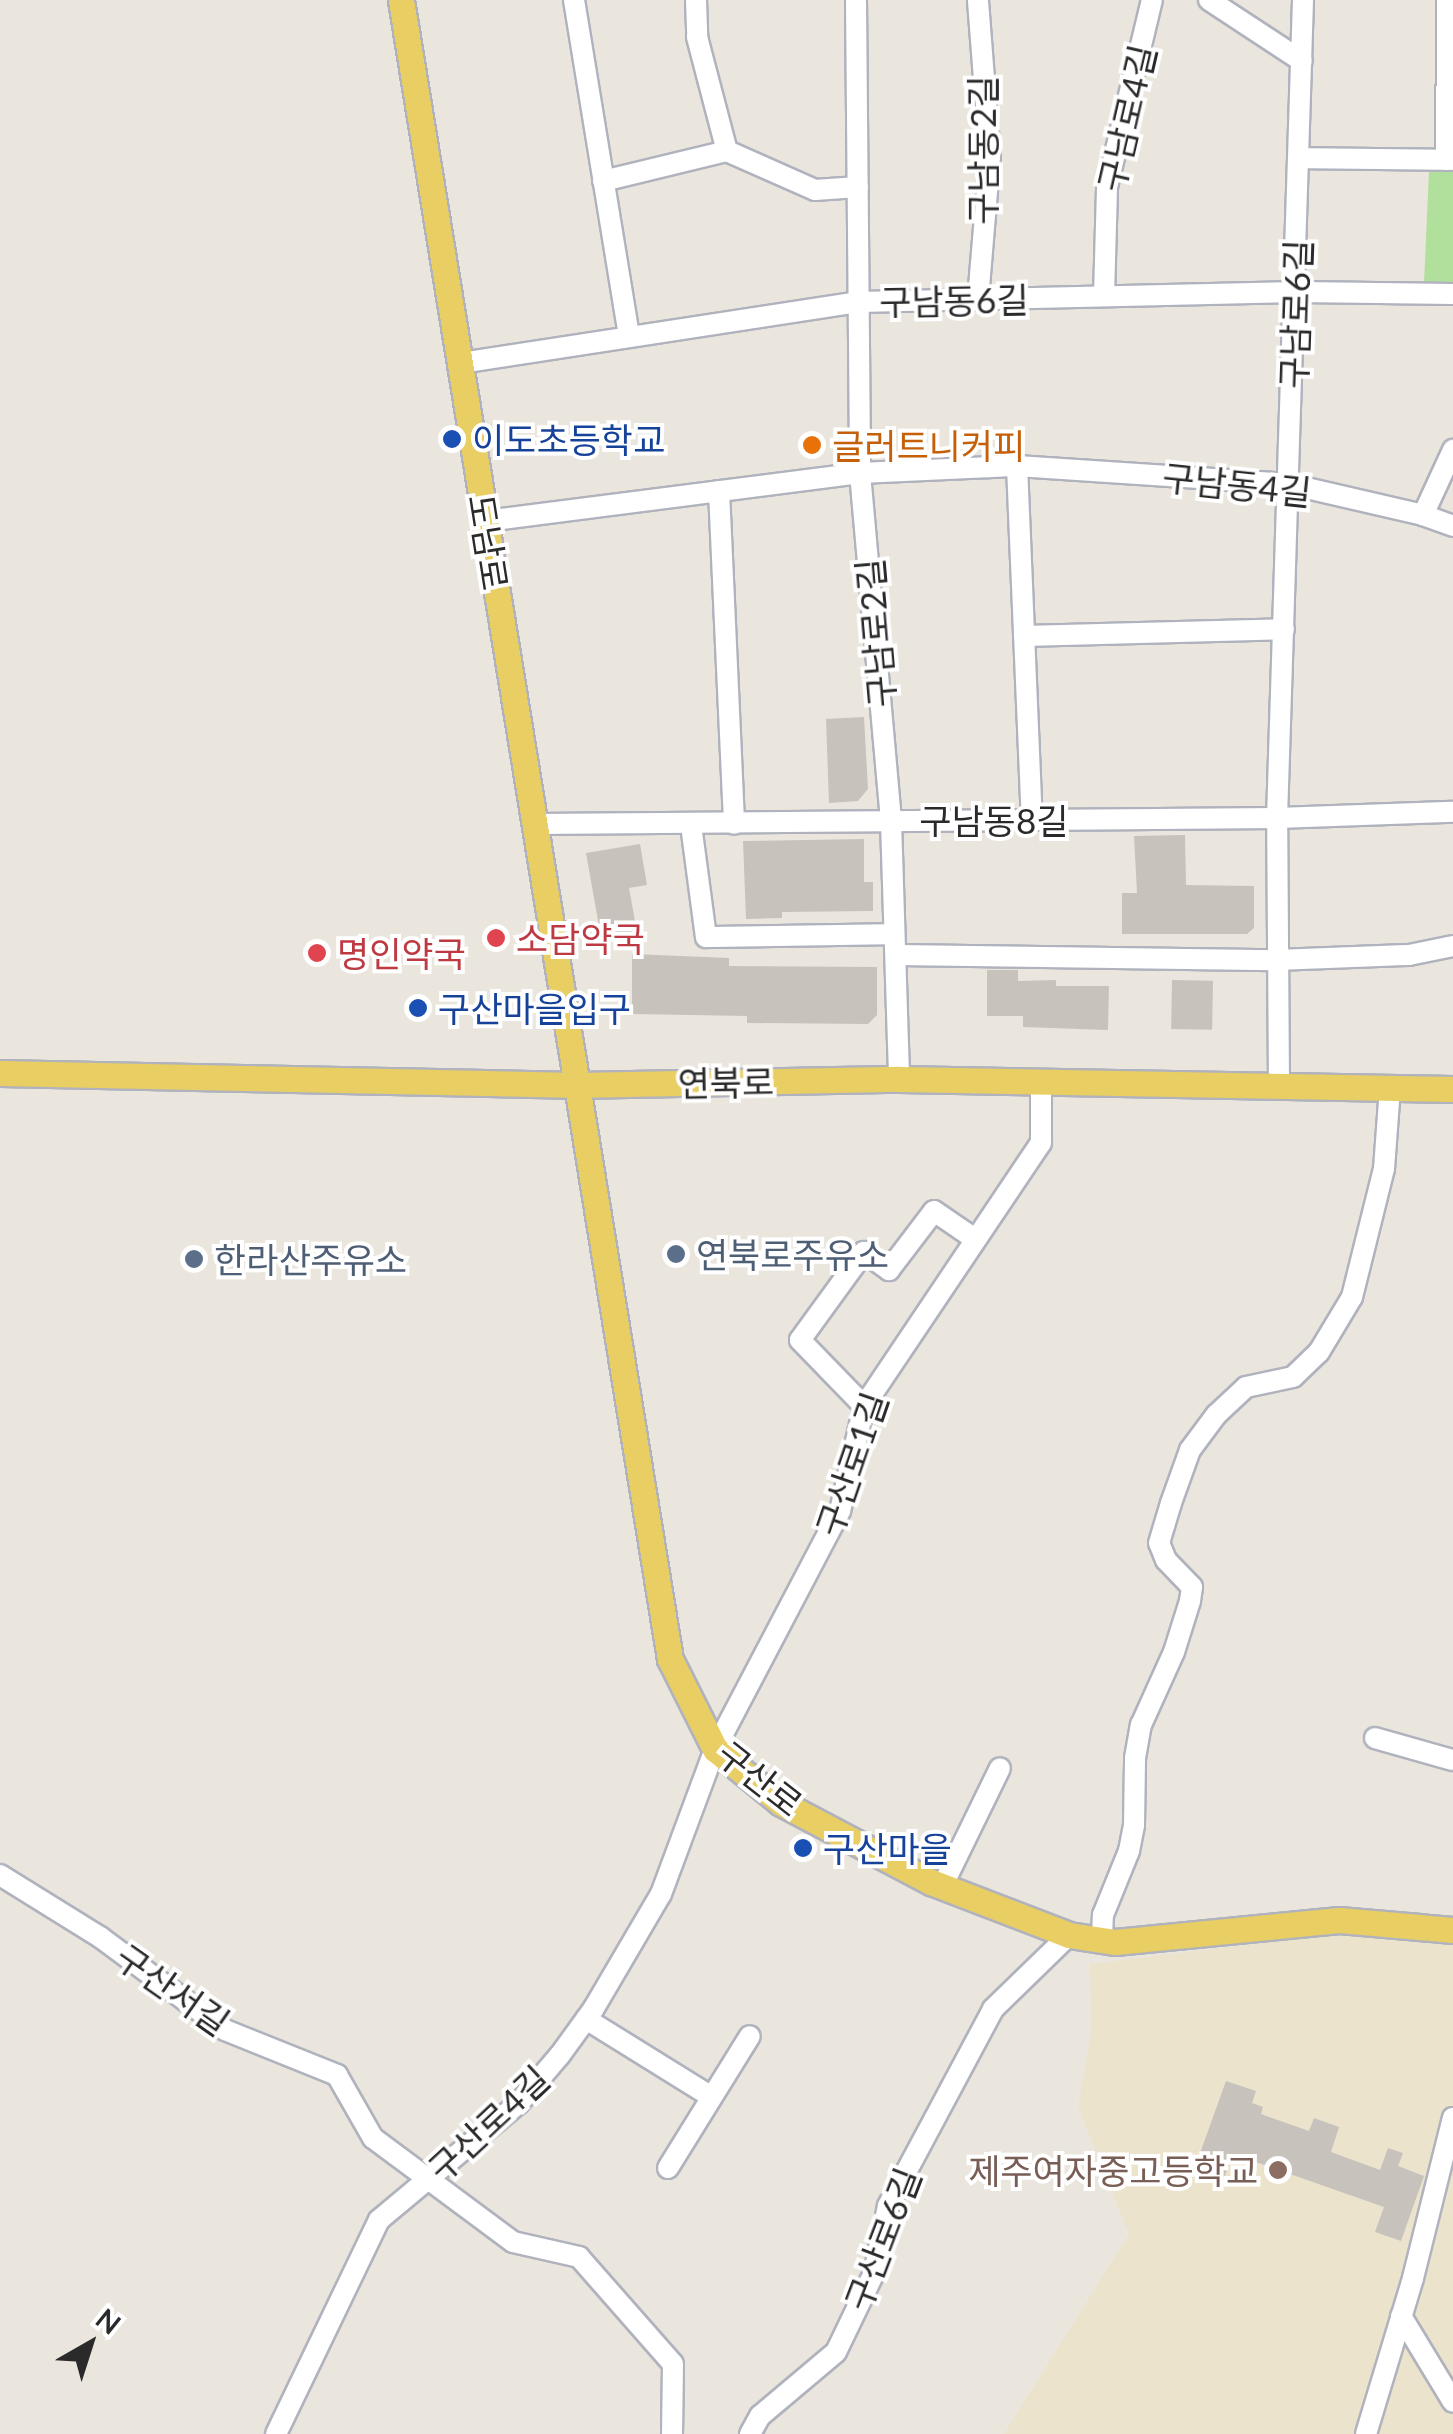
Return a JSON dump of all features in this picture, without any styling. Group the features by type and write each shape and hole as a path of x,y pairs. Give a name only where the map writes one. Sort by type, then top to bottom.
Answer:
{"main road":[{"name":"도남로","path":"401,0 577,1084"},
{"name":"연북로","path":"0,1073 577,1084 899,1079 1453,1089"},
{"name":"구산로","path":"577,1084 670,1660 714,1749 782,1803 942,1887 1069,1935 1102,1940 1339,1920 1453,1930"}],"street":[{"path":"574,0 629,337"},
{"path":"696,0 698,37 727,151"},
{"name":"구남로2길","path":"856,0 860,473 892,821 899,1079"},
{"name":"구남동2길","path":"978,0 990,157 978,299"},
{"name":"구남로4길","path":"1104,296 1107,187 1152,0"},
{"path":"1209,0 1302,61"},
{"name":"구남로6길","path":"1279,1084 1277,818 1303,0"},
{"path":"1300,158 1450,160 1447,0"},
{"path":"604,181 727,151 814,190 858,187"},
{"name":"구남동6길","path":"460,363 859,302 1296,292 1453,294"},
{"path":"1423,515 1453,450"},
{"path":"1017,466 1032,820"},
{"name":"구남동4길","path":"486,521 860,473 1017,466 1289,484 1423,515 1453,526"},
{"path":"718,491 734,824"},
{"path":"1024,636 1284,629"},
{"name":"구남동8길","path":"536,824 1277,818 1453,812"},
{"path":"691,824 706,937 1276,960 1409,955 1453,946"},
{"name":"구산로1길","path":"714,1749 840,1511 864,1406 1041,1142 1041,1081"},
{"path":"1102,1940 1102,1915 1129,1850 1134,1824 1135,1758 1141,1725 1174,1652 1190,1601 1192,1586 1166,1560 1159,1543 1171,1503 1190,1450 1216,1414 1246,1387 1293,1377 1320,1352 1352,1297 1384,1169 1390,1088"},
{"path":"864,1406 800,1340 864,1252 889,1270 934,1211 976,1239"},
{"path":"1375,1738 1453,1760"},
{"name":"구산로4길","path":"284,2432 379,2220 519,2103 586,2020 661,1894 714,1749"},
{"path":"942,1887 1000,1768"},
{"name":"구산서길","path":"0,1874 100,1937 224,2030 337,2075 373,2138 513,2242 579,2256 673,2364 672,2434"},
{"name":"구산로6길","path":"750,2434 760,2416 836,2352 874,2273 888,2206 993,2009 1069,1935"},
{"path":"586,2020 710,2096"},
{"path":"668,2168 750,2036"},
{"path":"1366,2434 1453,2118"},
{"path":"1401,2316 1453,2402"}],"shaded area":[{"name":"제주여자중고등학교","path":"1335,1934 1453,1945 1453,2434 1004,2434 1129,2234 1078,2107 1091,2033 1090,1964"}],"green space":[{"path":"1453,171 1453,285 1424,283 1429,172"}],"building":[{"path":"864,717 868,789 858,801 829,803 826,719"},
{"path":"1185,835 1186,885 1254,886 1254,928 1247,934 1122,934 1122,893 1137,893 1134,836"},
{"path":"864,839 864,882 873,882 873,911 782,912 782,918 746,919 743,841"},
{"path":"640,844 647,885 629,888 638,937 602,943 586,853"},
{"path":"632,954 729,958 729,966 877,967 877,1015 868,1024 747,1023 747,1016 632,1014"},
{"path":"987,970 1018,970 1018,981 1056,980 1056,986 1109,986 1108,1030 1023,1027 1023,1016 987,1016"},
{"path":"1172,980 1213,981 1212,1030 1171,1029"},
{"path":"1226,2081 1256,2091 1252,2103 1263,2107 1261,2114 1309,2131 1314,2118 1339,2127 1331,2152 1380,2170 1388,2148 1403,2153 1398,2166 1424,2176 1401,2241 1375,2232 1384,2207 1233,2154 1224,2178 1195,2167"}],"place":[{"name":"이도초등학교","path":"452,439"},
{"name":"글러트니커피","path":"812,445"},
{"name":"소담약국","path":"496,938"},
{"name":"명인약국","path":"317,953"},
{"name":"구산마을입구","path":"418,1008"},
{"name":"연북로주유소","path":"676,1254"},
{"name":"한라산주유소","path":"194,1259"},
{"name":"구산마을","path":"803,1848"},
{"name":"제주여자중고등학교","path":"1278,2170"}]}
